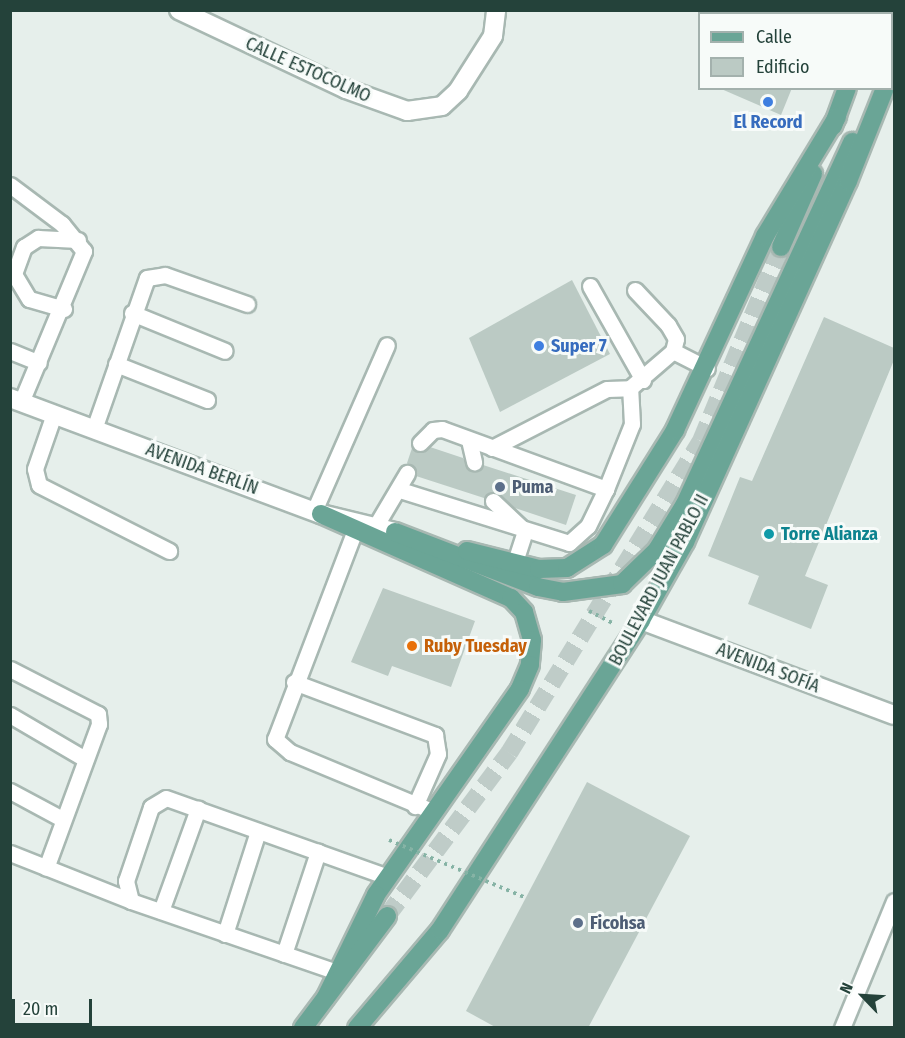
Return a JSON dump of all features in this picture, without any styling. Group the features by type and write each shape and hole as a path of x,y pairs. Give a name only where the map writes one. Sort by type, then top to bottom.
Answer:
{"main road":[{"path":"893,62 894,54"},
{"path":"781,248 846,90"},
{"path":"395,532 538,587 593,591 622,584 657,550 685,504 877,90"},
{"name":"BOULEVARD JUAN PABLO II","path":"357,1028 440,930 641,620 689,531 884,90"},
{"path":"395,532 514,564 567,568 603,545 707,368 765,236 837,117"},
{"path":"317,512 511,598 524,612 532,640 530,665 520,689 388,877 326,997"},
{"path":"303,1028 387,916"}],"street":[{"name":"CALLE ESTOCOLMO","path":"179,10 346,89 407,111 442,106 476,68 493,36 496,10"},
{"name":"AVENIDA BERLÍN","path":"16,400 317,512 395,532"},
{"name":"AVENIDA SOFÍA","path":"641,620 894,715"}],"lane":[{"path":"10,185 78,240 83,263 39,363 16,400"},
{"path":"64,309 29,299 14,274 24,247 38,238 78,240"},
{"path":"94,429 142,285 155,273 247,303"},
{"path":"400,490 569,543 588,526 606,489 632,424 636,384 590,286"},
{"path":"492,448 607,389 636,384 673,351 676,339 668,325 635,290"},
{"path":"132,313 225,351"},
{"path":"317,512 387,345"},
{"path":"10,351 39,363"},
{"path":"673,351 707,368"},
{"path":"116,364 207,400"},
{"path":"54,414 35,469 39,485 169,551"},
{"path":"420,443 433,430 442,429 606,489"},
{"path":"469,440 474,462"},
{"path":"375,527 400,490 407,473"},
{"path":"493,501 525,531"},
{"path":"355,530 274,731 280,745 415,806 434,812"},
{"path":"514,564 525,531"},
{"path":"10,669 98,714 85,759 46,868"},
{"path":"294,682 435,735 438,754 415,806"},
{"path":"10,715 85,759"},
{"path":"10,791 62,819"},
{"path":"131,901 126,881 151,807 166,798 388,877"},
{"path":"161,911 198,809"},
{"path":"225,934 258,831"},
{"path":"284,954 318,852"},
{"path":"10,853 131,901 337,972"},
{"path":"842,1028 894,900"}],"path":[{"path":"583,608 615,624"},
{"path":"388,840 526,898"}],"building":[{"name":"El Record","path":"724,90 791,90 781,115"},
{"name":"Super 7","path":"572,280 610,354 500,412 469,338"},
{"path":"824,317 894,348 894,360 805,576 828,585 811,629 748,604 759,576 708,556 740,477 752,481"},
{"name":"Puma","path":"430,447 463,458 471,471 483,465 576,495 566,525 515,508 496,492 484,498 416,476 407,463 412,448 422,452"},
{"name":"Ruby Tuesday","path":"383,588 475,621 451,687 392,666 388,676 351,662"},
{"name":"Ficohsa","path":"587,782 690,836 588,1028 497,1028 466,1011"}],"tunnel":[{"path":"387,916 509,753 701,441 781,247"}],"place":[{"name":"El Record","path":"768,102"},
{"name":"Super 7","path":"539,346"},
{"name":"Puma","path":"500,487"},
{"name":"Torre Alianza","path":"769,534"},
{"name":"Ruby Tuesday","path":"412,646"},
{"name":"Ficohsa","path":"578,923"}]}
